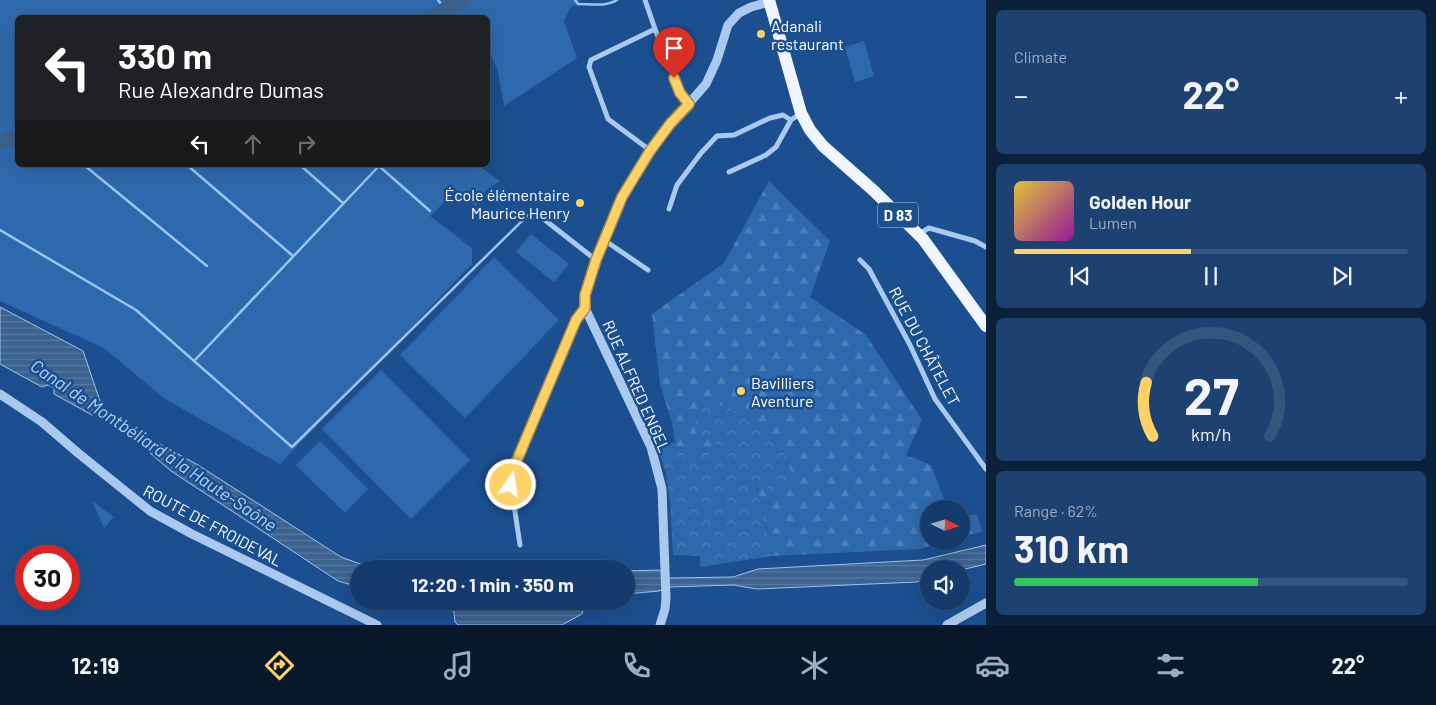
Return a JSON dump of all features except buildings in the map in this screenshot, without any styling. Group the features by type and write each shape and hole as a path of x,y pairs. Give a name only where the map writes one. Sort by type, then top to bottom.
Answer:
{"main road":[{"name":"D 83","path":"772,1 796,116 823,146 874,191 918,234 986,326"}],"street":[{"path":"645,0 680,93 689,104"},
{"path":"520,545 511,485 512,472 576,320 585,308 585,295 596,260 622,197 650,151 670,124 706,84 728,25 739,13 751,7 772,1"},
{"path":"650,151 608,119 589,66 591,60 655,28"},
{"path":"669,209 677,185 701,153 717,136 734,134 770,118 783,115 796,116 776,147 766,155 729,172"},
{"path":"541,217 596,260"},
{"path":"918,234 929,228 975,241 986,247"},
{"path":"604,240 648,270"},
{"name":"RUE DU CHÂTELET","path":"860,260 869,269 910,345 935,399 986,469"},
{"name":"RUE ALFRED ENGEL","path":"585,308 651,447 662,489 666,594 665,609 660,625"},
{"name":"ROUTE DE FROIDEVAL","path":"0,394 42,422 78,454 150,511 192,534 378,625"},
{"path":"947,625 986,603"}],"green space":[{"path":"0,0 578,0 580,2 570,8 564,21 577,58 504,106 498,72 490,54 490,15 15,15 15,167 481,167 500,181 487,189 476,206 456,191 430,216 472,248 472,264 280,464 165,399 104,348 0,301"},
{"path":"864,41 874,76 855,82 845,47"},
{"path":"769,181 830,241 810,297 866,335 922,420 906,455 931,465 945,500 920,500 920,549 772,556 755,480 723,449 657,447 675,442 672,423 660,384 652,314 724,263"},
{"path":"531,234 569,264 554,282 516,252"},
{"path":"494,257 559,320 465,418 400,355"},
{"path":"381,370 470,460 411,519 322,429"},
{"path":"697,405 722,405 739,413 764,433 785,454 794,480 775,492 755,480 772,556 700,567 700,556 673,555 666,473 657,447 722,448 695,432"},
{"path":"320,441 368,489 345,513 296,465"},
{"path":"92,501 114,517 104,528"},
{"path":"977,514 982,532 970,535 970,515"}],"water":[{"name":"Canal de Montbéliard à la Haute-Saône","path":"0,307 83,351 101,404 100,407 156,445 158,443 198,465 341,557 350,560 350,584 338,581 171,471 150,453 151,450 97,413 92,415 54,394 54,388 48,385 42,387 0,364"},
{"path":"986,545 986,564 970,568 970,560 923,560 970,550"},
{"path":"920,560 920,581 757,589 733,585 670,587 659,591 635,593 635,571 659,570 669,578 733,577 758,569"},
{"path":"454,610 583,610 582,614 562,625 458,625 455,622"}],"waterway":[{"path":"438,0 445,9"},
{"path":"435,15 462,0"},
{"path":"575,0 578,4 598,5 608,4 617,0"},
{"path":"0,142 15,138"},
{"path":"86,167 207,266"},
{"path":"189,167 293,256"},
{"path":"302,167 343,203"},
{"path":"195,360 378,167"},
{"path":"380,167 430,211"},
{"path":"0,230 136,310 292,447 528,215"}],"place":[{"name":"Adanali restaurant","path":"761,34"},
{"name":"École élémentaire Maurice Henry","path":"580,203"},
{"name":"Bavilliers Aventure","path":"741,391"}],"route":[{"path":"511,485 512,472 522,447 576,320 585,308 585,295 596,260 622,197 650,151 670,124 689,104 680,93 674,78"}]}
